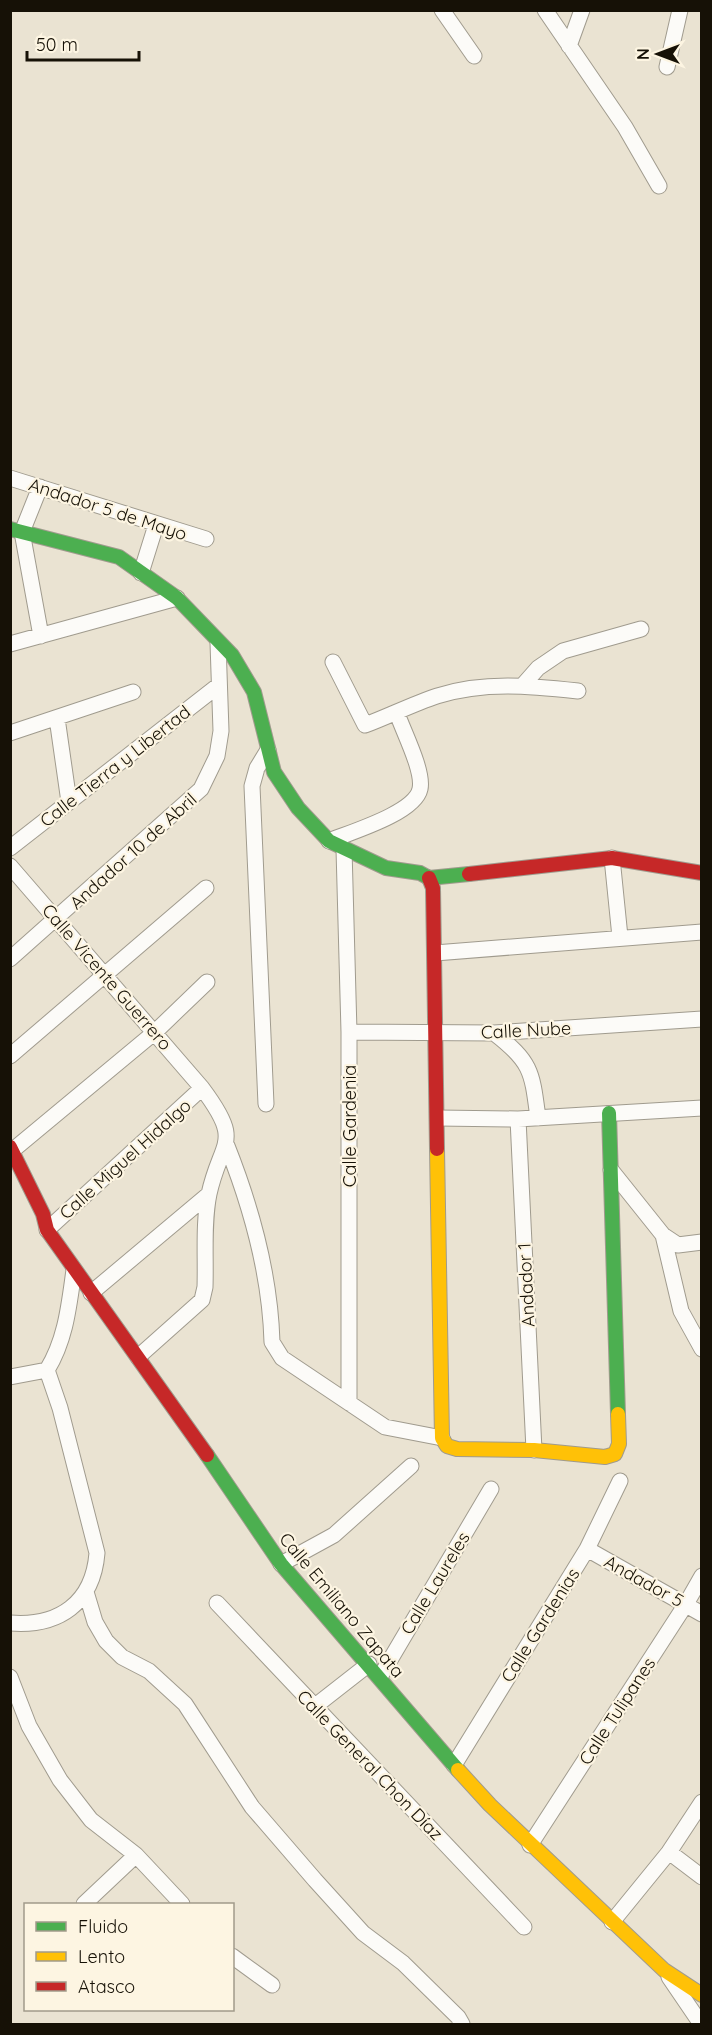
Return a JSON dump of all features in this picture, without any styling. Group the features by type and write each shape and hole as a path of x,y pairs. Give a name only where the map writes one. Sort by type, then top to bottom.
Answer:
{"street":[{"path":"442,10 474,56"},
{"path":"545,10 625,127 659,186"},
{"path":"569,46 582,10"},
{"path":"668,67 680,10"},
{"name":"Andador 5 de Mayo","path":"10,478 206,539"},
{"path":"40,487 16,531 41,636"},
{"path":"141,573 156,525"},
{"path":"16,531 119,557 177,598 232,655 254,692 274,772 298,808 329,841 344,849 386,868 420,873 429,878 612,858 702,873"},
{"path":"10,644 177,598"},
{"path":"523,686 538,668 563,651 642,629"},
{"path":"218,643 219,685"},
{"path":"333,662 365,726 437,696 483,686 523,686 578,692"},
{"name":"Andador 10 de Abril","path":"10,959 57,920 201,789 217,756 220,739 219,685"},
{"name":"Calle Tierra y Libertad","path":"10,848 219,685"},
{"path":"10,733 133,692"},
{"path":"329,841 409,807 420,789 418,768 397,713"},
{"path":"57,718 69,802"},
{"path":"266,1104 252,786 257,768 268,750"},
{"name":"Calle Gardenia","path":"344,849 349,1032 349,1403"},
{"path":"612,858 620,938"},
{"name":"Calle Vicente Guerrero","path":"10,866 155,1032 222,1114 227,1146 242,1185 267,1275 272,1342 275,1349 282,1358 385,1427 442,1438"},
{"path":"429,878 433,888 435,953 439,1354 442,1438 447,1446 457,1449 534,1450 604,1457 615,1454 619,1444 609,1113"},
{"path":"10,1056 206,888"},
{"path":"435,953 702,932"},
{"path":"12,1149 155,1032 207,982"},
{"name":"Calle Nube","path":"349,1032 494,1033 702,1019"},
{"path":"494,1033 516,1050 528,1063 538,1118"},
{"name":"Calle Miguel Hidalgo","path":"47,1230 202,1089"},
{"path":"438,1118 518,1119 702,1108"},
{"name":"Andador 1","path":"518,1119 534,1450"},
{"path":"138,1357 202,1299 205,1287 209,1194 227,1146"},
{"name":"Calle Emiliano Zapata","path":"12,1149 47,1230 281,1564 307,1591 454,1765 530,1845 664,1970 702,1995"},
{"path":"611,1170 663,1235 678,1245 702,1242"},
{"path":"91,1293 209,1194"},
{"path":"663,1235 681,1311 702,1349"},
{"path":"10,1623 29,1625 51,1621 69,1611 86,1592 96,1571 97,1553 60,1408 47,1371 57,1354 65,1329 74,1270"},
{"path":"10,1377 47,1371"},
{"path":"281,1564 334,1535 411,1466"},
{"name":"Calle Gardenias","path":"454,1765 587,1549 620,1481"},
{"name":"Calle Laureles","path":"380,1677 491,1489"},
{"name":"Andador 5","path":"587,1549 702,1614"},
{"name":"Calle Tulipanes","path":"530,1845 687,1604 702,1576"},
{"path":"86,1592 95,1622 106,1641 122,1657 149,1671 185,1704 252,1807 363,1932 403,1963 458,2017 462,2025"},
{"name":"Calle General Chon Díaz","path":"217,1603 524,1927"},
{"path":"314,1707 369,1664"},
{"path":"10,1677 29,1726 60,1780 91,1820 136,1855 180,1903"},
{"path":"612,1922 669,1852 702,1802"},
{"path":"669,1852 702,1877"},
{"path":"86,1903 136,1855"},
{"path":"234,1957 272,1985"},
{"path":"664,1970 701,2025"}],"traffic: fast":[{"path":"10,529 119,557 177,598 232,655 254,692 274,772 298,808 329,841 386,868 420,873 429,878 469,874"},
{"path":"609,1113 618,1414"},
{"path":"207,1455 281,1564 458,1770"}],"traffic: slow":[{"path":"437,1149 442,1438 447,1446 457,1449 534,1450 605,1457 615,1454 619,1444 618,1414"},
{"path":"458,1770 490,1805 664,1970 702,1995"}],"traffic: jam":[{"path":"469,874 612,858 702,873"},
{"path":"429,878 433,888 437,1149"},
{"path":"10,1147 43,1214 47,1230 207,1455"}]}
